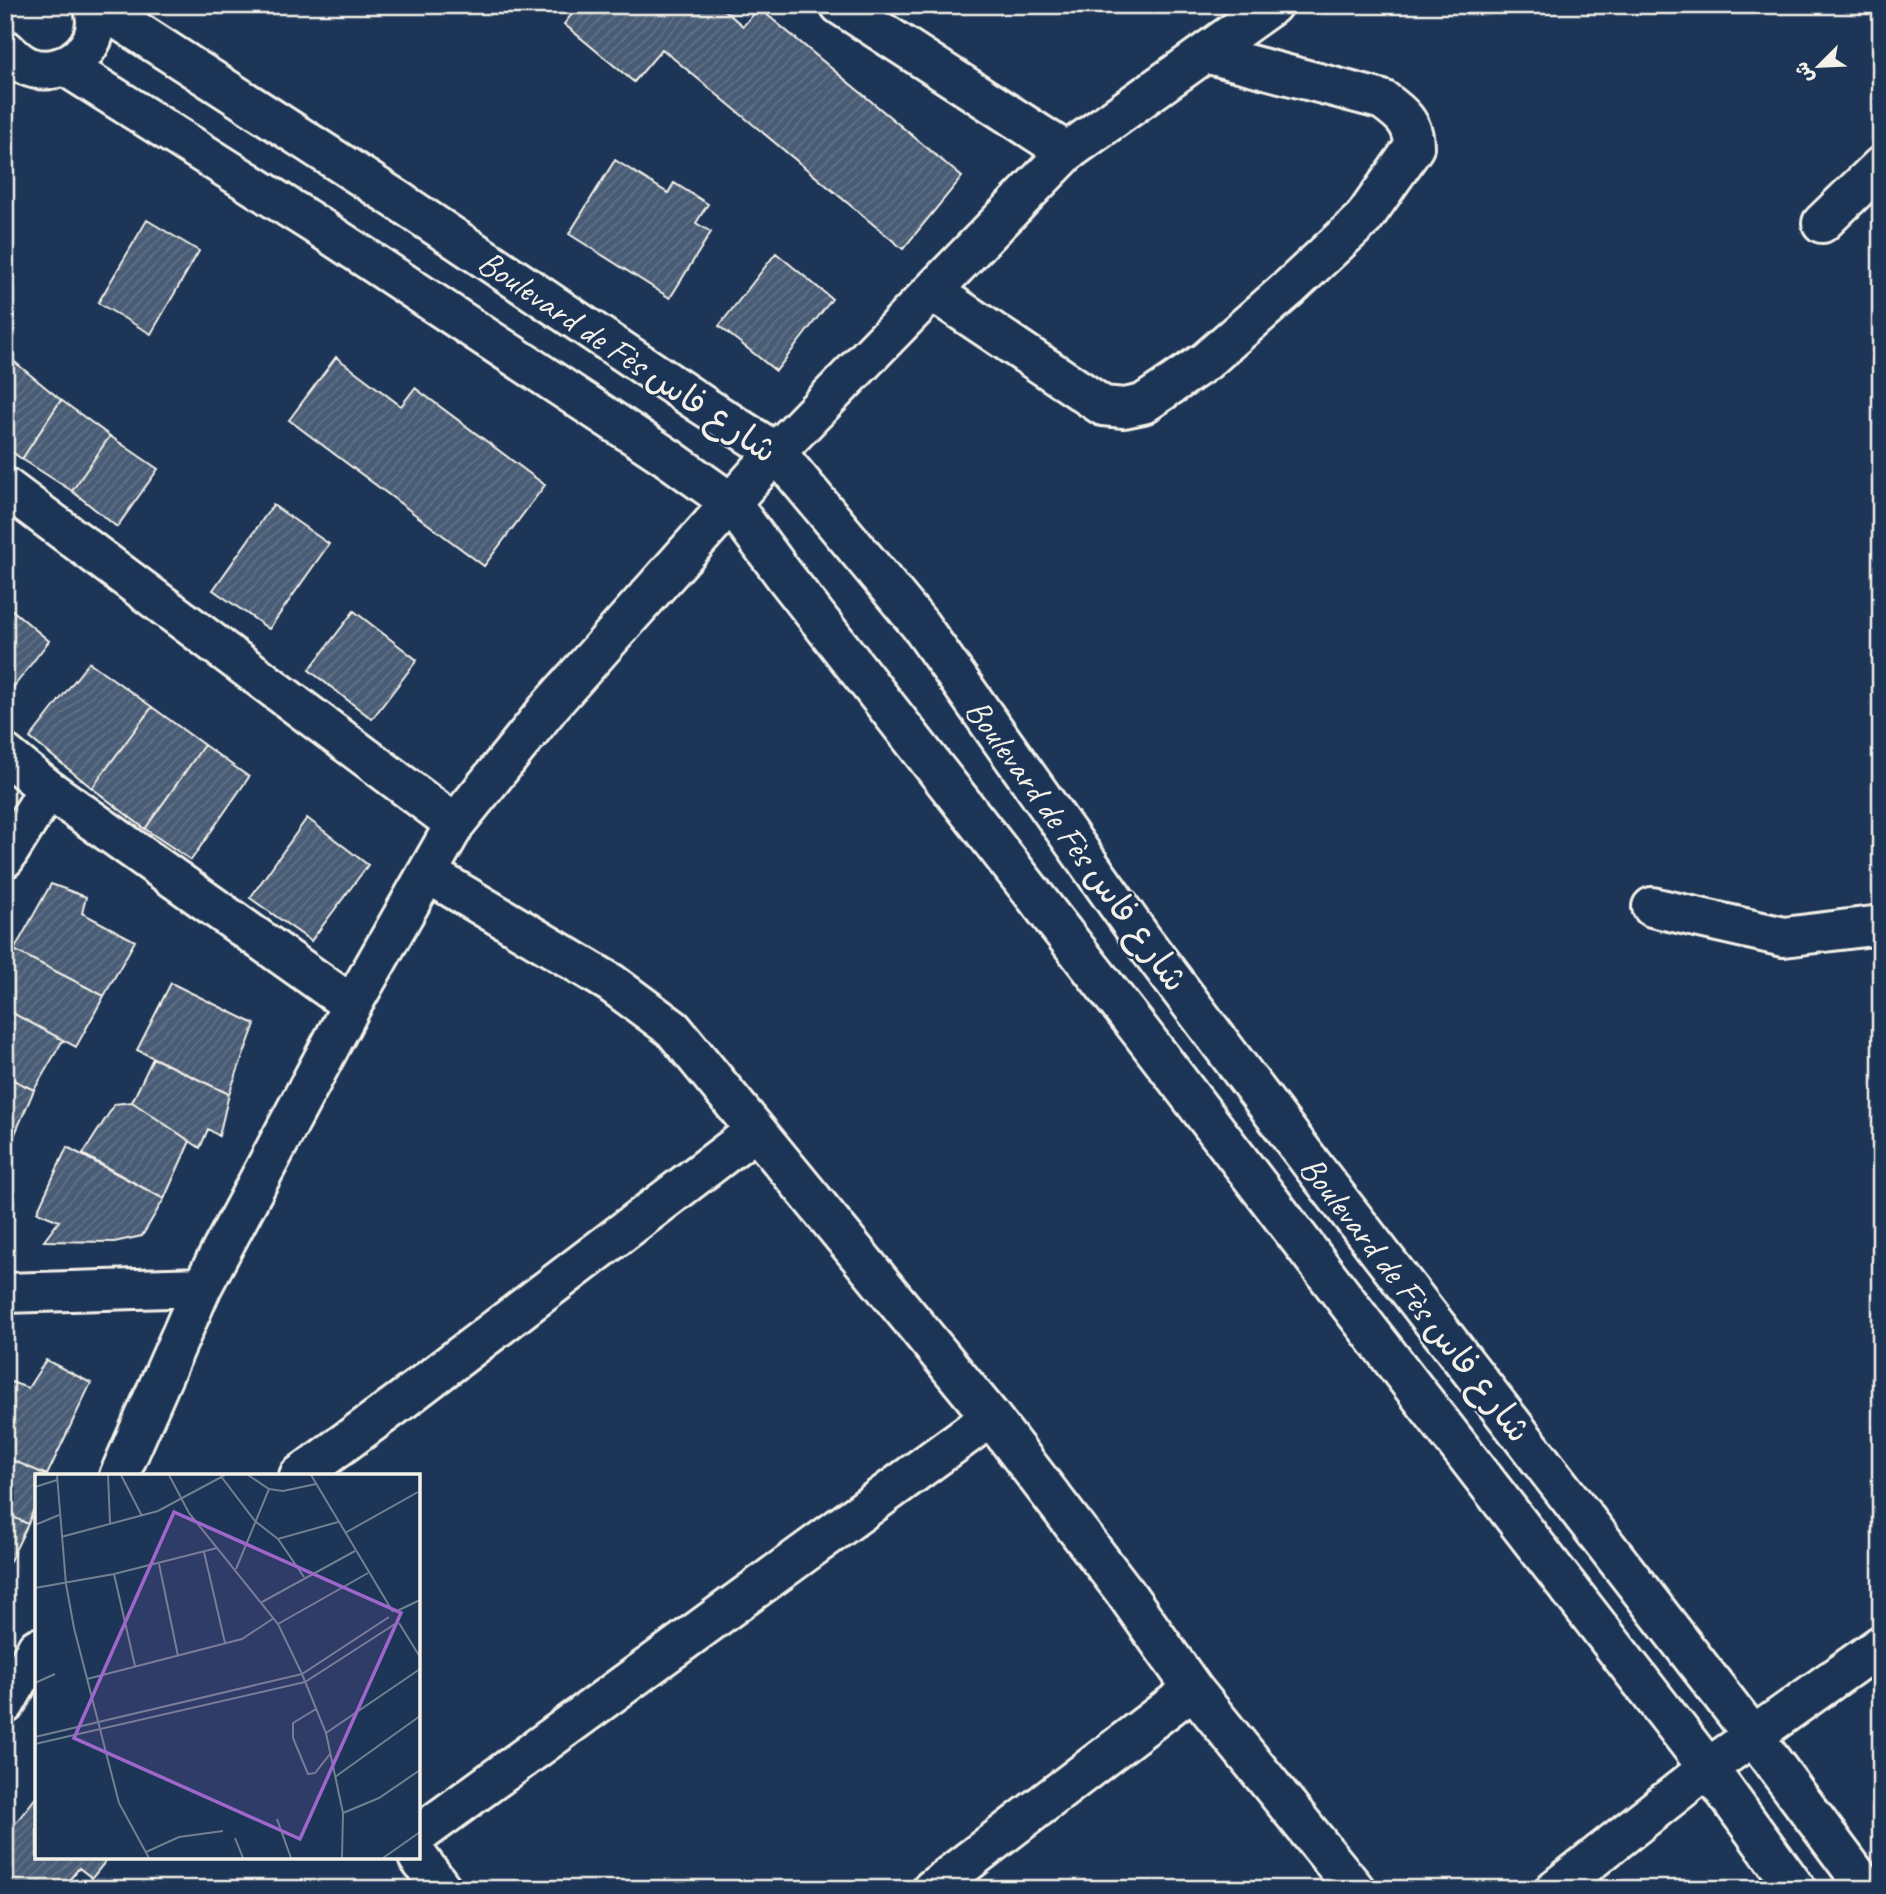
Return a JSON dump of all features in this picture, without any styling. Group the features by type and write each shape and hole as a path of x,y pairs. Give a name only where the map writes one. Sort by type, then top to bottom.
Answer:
{"street":[{"path":"8,60 47,70 65,66 81,55 91,40 96,22 95,5"},
{"name":"Boulevard de Fès شارع فاس","path":"95,5 399,201 776,452 920,625 1142,939 1754,1737 1867,1889"},
{"path":"840,5 1067,152"},
{"path":"120,1474 202,1287 352,1005 455,824 551,705 730,502 1067,152 1272,5"},
{"path":"932,291 1103,406 1124,408 1143,404 1206,361 1364,219 1414,147 1414,135 1404,115 1383,100 1205,53"},
{"name":"Boulevard de Fès شارع فاس","path":"65,66 316,225 667,457 730,502 1709,1768 1796,1889"},
{"path":"1822,223 1881,166"},
{"path":"5,487 455,824"},
{"path":"5,754 48,789 352,1005"},
{"path":"5,858 48,789"},
{"path":"427,873 611,983 673,1029 990,1417 1124,1591 1193,1689 1355,1889"},
{"path":"1652,907 1784,937 1881,925"},
{"path":"302,1474 755,1131"},
{"path":"5,1293 202,1287"},
{"path":"420,1834 990,1417"},
{"path":"1555,1889 1709,1768 1881,1646"},
{"path":"5,1704 35,1652"},
{"path":"932,1889 1193,1689"},
{"path":"420,1859 442,1889"}],"building":[{"path":"579,5 718,5 743,26 759,8 962,177 903,249 662,49 634,82 564,24"},
{"path":"615,160 668,193 674,183 708,204 696,223 711,232 670,298 569,234"},
{"path":"147,220 199,251 151,334 98,303"},
{"path":"776,253 832,299 776,371 719,326"},
{"path":"336,357 401,406 415,388 545,485 484,566 289,420"},
{"path":"11,359 61,400 22,459 5,447 5,366"},
{"path":"61,400 110,436 72,491 22,459"},
{"path":"110,436 158,469 117,527 72,491"},
{"path":"273,505 329,544 269,629 213,590"},
{"path":"5,604 49,641 5,698"},
{"path":"354,611 417,660 372,719 309,670"},
{"path":"89,662 152,707 92,788 30,738"},
{"path":"152,707 204,745 145,829 92,788"},
{"path":"204,745 249,777 191,860 145,829"},
{"path":"307,818 368,865 311,941 250,898"},
{"path":"51,884 86,897 82,913 135,941 104,996 14,950"},
{"path":"14,950 104,996 76,1047 5,1009 5,968"},
{"path":"171,983 255,1024 229,1094 137,1050"},
{"path":"5,1009 63,1040 34,1090 5,1076"},
{"path":"153,1058 229,1094 219,1136 208,1129 200,1148 132,1102"},
{"path":"5,1076 34,1090 11,1143 5,1141"},
{"path":"132,1102 190,1141 164,1199 83,1154 115,1104"},
{"path":"67,1147 164,1199 142,1236 114,1242 44,1241 59,1221 37,1212"},
{"path":"46,1360 91,1383 47,1474 5,1457 5,1380 28,1388"},
{"path":"5,1457 45,1474 35,1474 35,1506 28,1524 5,1513"},
{"path":"5,1513 28,1524 5,1571"},
{"path":"35,1798 35,1859 107,1859 92,1878 79,1868 62,1889 5,1889 5,1836"}]}
